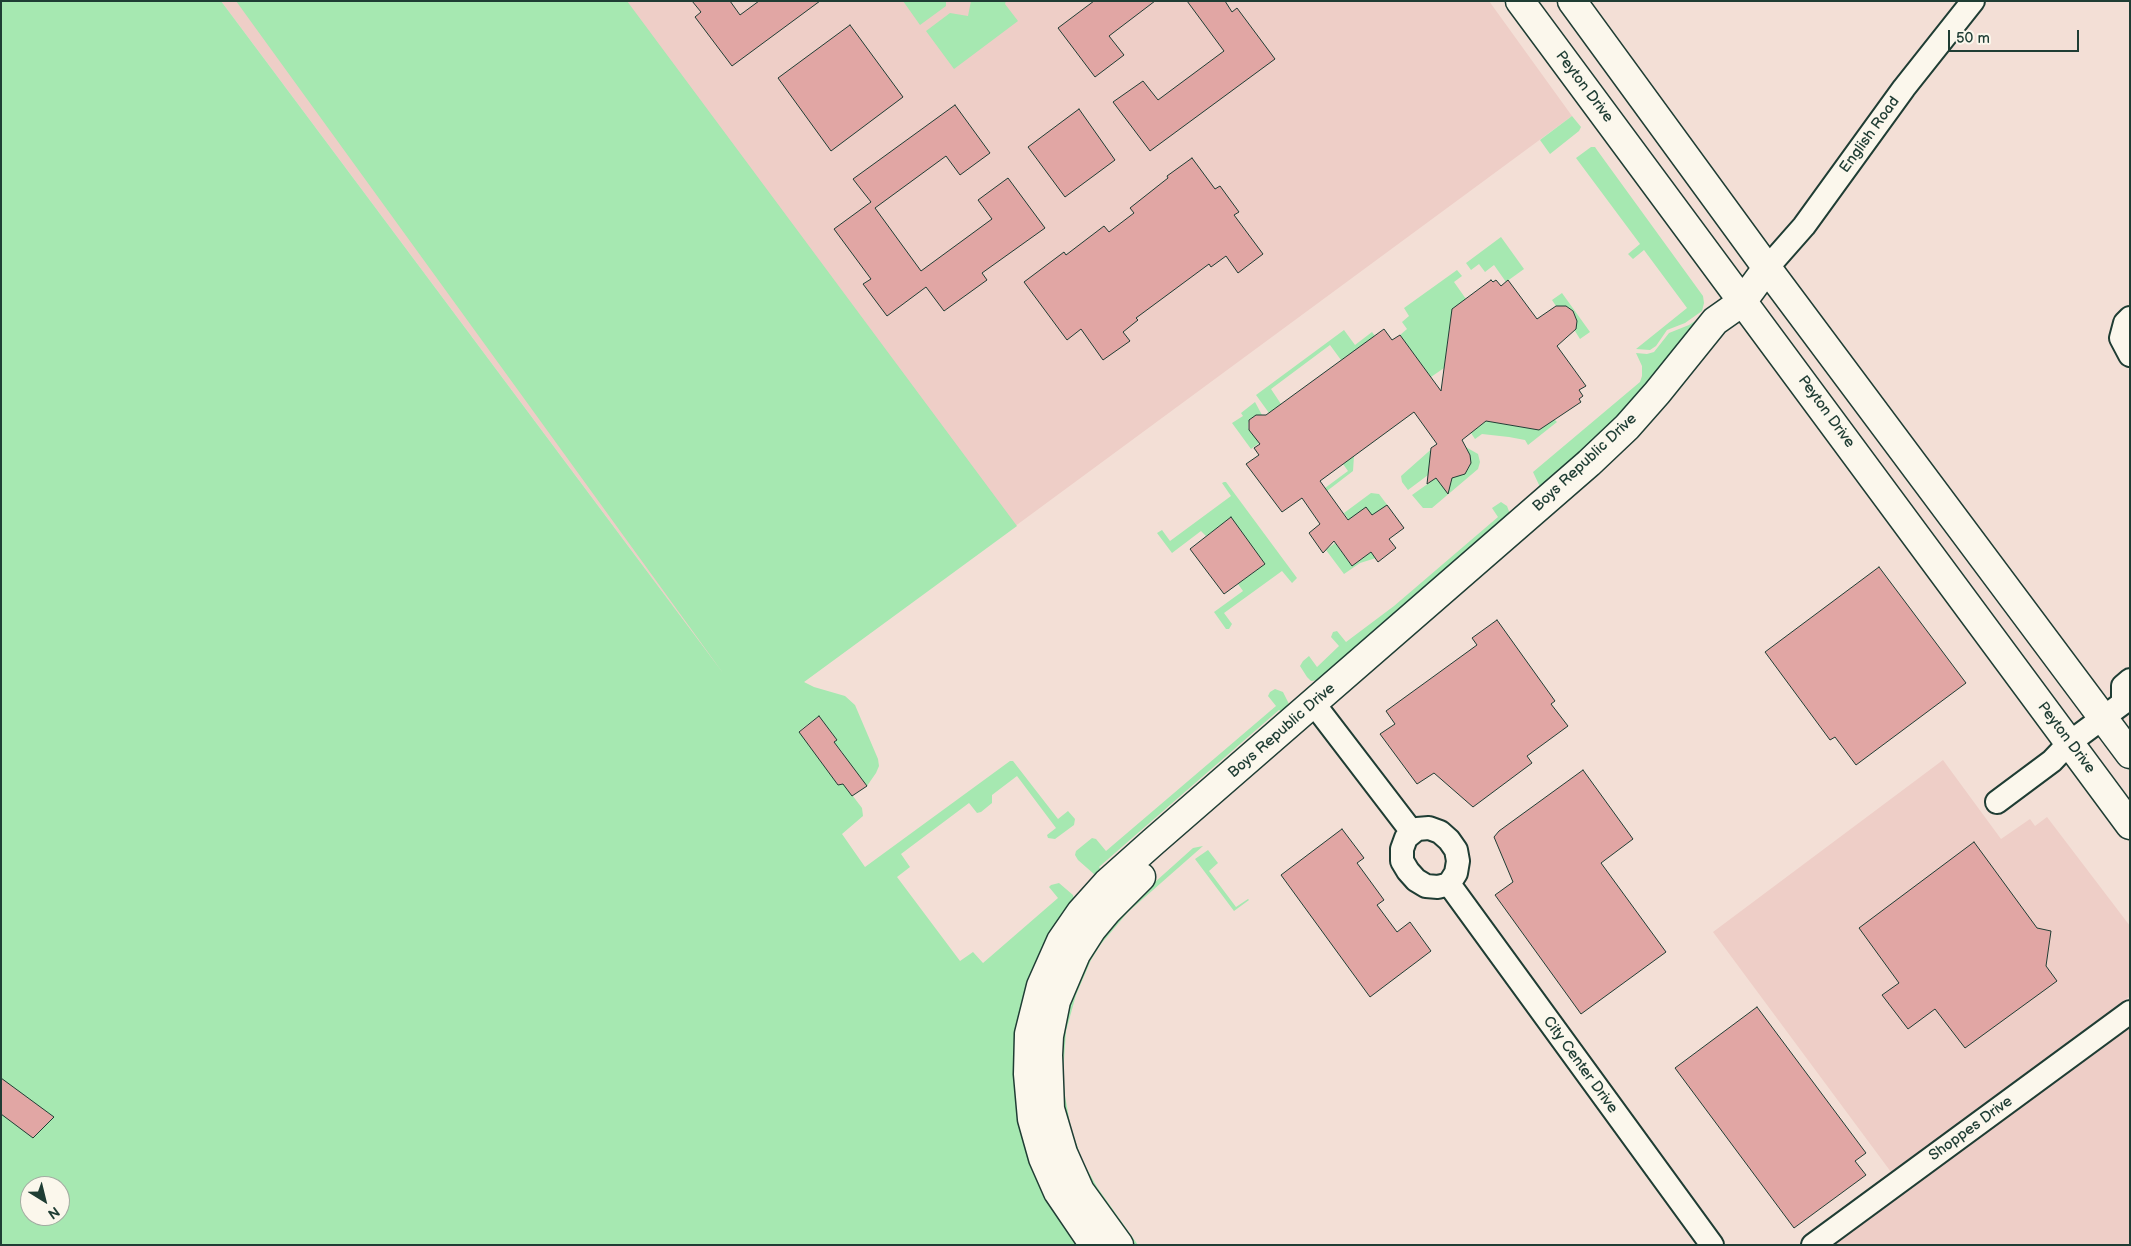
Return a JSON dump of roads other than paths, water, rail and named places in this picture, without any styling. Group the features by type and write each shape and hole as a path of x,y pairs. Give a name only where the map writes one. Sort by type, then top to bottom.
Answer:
{"main road":[{"name":"Peyton Drive","path":"1520,1 2130,824"},
{"path":"1572,1 1767,268 2119,709 2130,754"},
{"name":"Boys Republic Drive","path":"1119,1245 1077,1185 1063,1153 1054,1125 1049,1095 1048,1055 1052,1017 1062,982 1084,941 1116,900 1626,427 1657,393 1715,321 1742,302 1767,268"},
{"name":"Boys Republic Drive","path":"1094,1245 1069,1209 1049,1174 1038,1140 1030,1103 1028,1074 1029,1034 1041,986 1048,969 1061,942 1076,919 1107,882 1319,711"}],"street":[{"name":"English Road","path":"1767,268 1804,226 1899,96 1973,1"},
{"path":"2130,318 2125,323 2121,338 2130,355"},
{"path":"1997,802 2052,761 2069,743 2119,709 2123,686 2130,680"},
{"path":"1319,711 1412,832"},
{"path":"1429,828 1440,832 1456,850 1458,861 1456,873 1448,884 1438,887 1426,886 1408,872 1402,861 1402,849 1406,838 1412,832 1417,829 1429,828"},
{"name":"City Center Drive","path":"1448,884 1712,1245"},
{"name":"Shoppes Drive","path":"1812,1245 2130,1012"}]}
